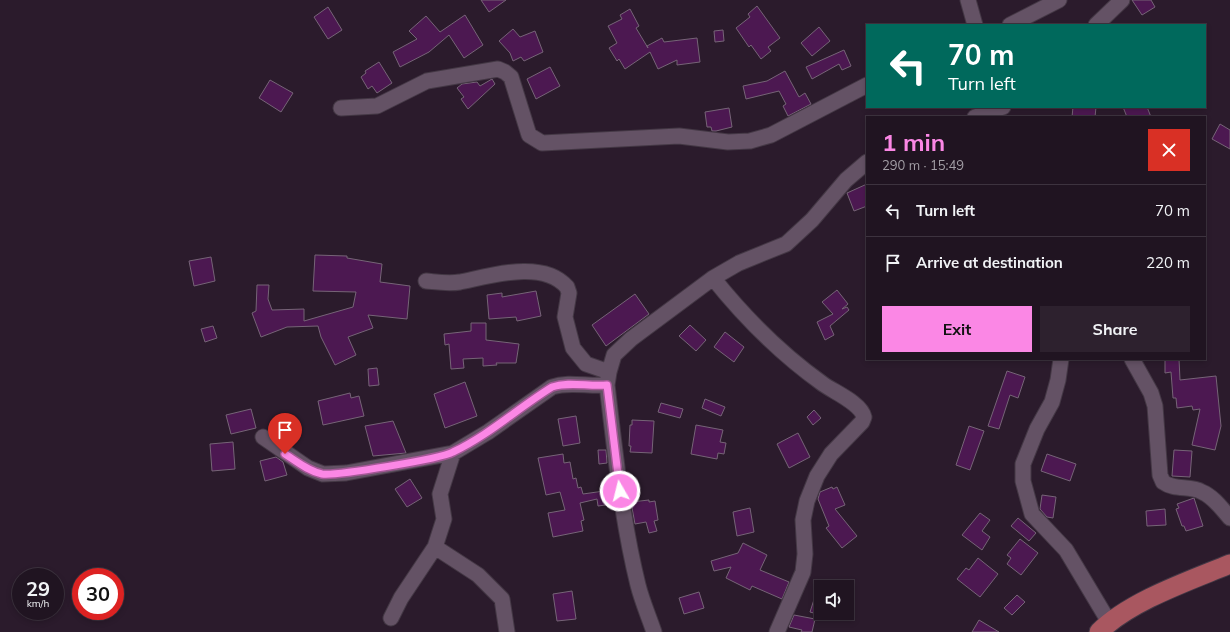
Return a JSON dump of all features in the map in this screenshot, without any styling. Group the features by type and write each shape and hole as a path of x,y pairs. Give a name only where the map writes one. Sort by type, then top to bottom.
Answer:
{"main road":[{"path":"1104,627 1137,605 1230,564"}],"street":[{"path":"968,0 975,24"},
{"path":"1012,24 1058,0"},
{"path":"1097,24 1122,0"},
{"path":"340,108 377,106 427,81 498,69 511,77 529,135 534,140 542,143 679,136 728,142 750,141 771,135 866,86"},
{"path":"978,116 1000,108"},
{"path":"654,632 639,587 627,538 608,378 614,355 631,339 714,278 739,263 786,244 812,220 846,180 866,163"},
{"path":"426,281 446,283 460,282 519,271 534,272 558,280 568,287 569,293 565,317 573,348 586,364 608,378"},
{"path":"714,278 760,331 821,383 857,405 863,412 864,417 862,422 831,454 817,476 807,501 803,520 806,554 803,572 777,632"},
{"path":"1061,360 1058,380 1052,402 1037,429 1023,464 1023,480 1032,514 1066,550 1104,627"},
{"path":"1133,360 1151,393 1155,406 1160,475 1163,482 1174,488 1201,491 1213,499 1230,518"},
{"path":"263,437 308,468 323,474 346,473 453,452 488,432 552,387 563,384 591,386 608,378"},
{"path":"391,618 401,598 435,547 444,520 440,494 453,452"},
{"path":"435,547 478,575 502,599 506,632"}],"building":[{"path":"481,0 506,0 489,12"},
{"path":"1132,0 1151,0 1155,7 1142,15"},
{"path":"757,6 780,38 768,47 771,51 761,59 751,45 749,47 736,28 750,17 748,14"},
{"path":"328,7 342,30 328,39 314,17"},
{"path":"630,9 639,26 636,28 648,48 647,46 662,38 664,42 697,38 700,62 677,65 677,60 658,69 650,52 625,69 619,59 617,61 609,48 617,43 608,26 622,19 620,15"},
{"path":"465,15 483,45 464,58 449,35 429,52 400,67 393,52 417,39 409,31 426,16 440,32"},
{"path":"819,27 830,41 812,56 801,43"},
{"path":"513,29 520,37 535,31 543,52 524,61 521,57 513,61 510,53 499,41"},
{"path":"723,30 724,41 715,42 714,31"},
{"path":"844,50 851,66 842,70 839,64 812,79 806,67"},
{"path":"379,62 392,83 377,93 372,86 368,89 361,77 366,73 365,71"},
{"path":"550,67 560,86 536,99 527,79"},
{"path":"785,71 799,97 805,93 811,104 788,116 783,106 786,104 779,91 746,99 743,86 767,81"},
{"path":"492,79 495,84 468,109 461,99 464,97 457,88 462,84 477,82 480,86"},
{"path":"270,80 293,93 281,112 259,98"},
{"path":"729,108 732,127 712,131 711,127 707,127 705,112"},
{"path":"1073,108 1096,108 1095,116 1072,116"},
{"path":"1123,108 1147,108 1151,116 1127,116"},
{"path":"1220,124 1230,130 1230,149 1212,139"},
{"path":"866,184 866,206 854,211 847,193"},
{"path":"315,255 347,256 347,258 382,264 380,282 410,286 407,319 368,315 373,328 348,337 356,355 335,365 321,337 318,326 287,327 261,337 252,313 256,311 257,285 269,285 268,299 272,310 304,309 304,321 353,307 356,292 313,291"},
{"path":"211,257 215,281 194,286 189,261"},
{"path":"837,290 848,304 842,309 847,307 849,310 830,326 834,335 825,340 817,322 833,314 822,302"},
{"path":"536,291 541,316 517,321 516,317 489,319 487,295 502,293 502,297"},
{"path":"635,294 649,314 606,346 592,325"},
{"path":"471,323 486,323 486,340 519,344 516,363 496,363 497,365 483,366 483,358 463,359 464,368 451,369 449,344 445,345 444,334 471,331"},
{"path":"690,325 706,340 696,351 679,336"},
{"path":"213,326 217,338 205,342 201,329"},
{"path":"725,332 744,347 734,362 714,347"},
{"path":"1165,360 1179,360 1180,380 1216,376 1221,426 1215,450 1192,445 1200,409 1193,410 1192,406 1177,408 1176,398 1173,398 1171,372 1165,373"},
{"path":"377,368 379,385 369,386 368,369"},
{"path":"1007,371 1025,377 1018,398 1010,395 999,429 988,426"},
{"path":"465,382 477,416 445,428 434,394"},
{"path":"350,393 351,398 359,396 364,416 323,425 318,401"},
{"path":"705,399 725,407 721,416 702,408"},
{"path":"661,403 683,409 680,418 658,412"},
{"path":"251,409 256,428 231,434 226,415"},
{"path":"814,410 821,418 813,425 807,417"},
{"path":"576,416 580,443 563,446 558,419"},
{"path":"632,420 654,421 652,453 630,452 630,425 632,425"},
{"path":"393,421 406,453 373,456 365,426"},
{"path":"696,425 723,430 720,442 726,443 724,454 718,453 717,459 691,454"},
{"path":"969,426 984,431 970,470 956,465"},
{"path":"798,433 810,457 789,468 777,444"},
{"path":"233,442 235,469 212,471 210,444"},
{"path":"598,450 606,450 607,463 599,464"},
{"path":"1174,450 1192,451 1190,477 1172,476"},
{"path":"563,454 564,463 570,462 573,479 576,478 578,488 581,487 583,494 611,490 613,504 598,506 597,499 580,503 584,520 581,521 583,531 553,537 548,513 565,510 560,492 546,495 538,458"},
{"path":"1047,454 1076,464 1070,481 1041,471"},
{"path":"276,457 283,462 287,475 265,481 260,461"},
{"path":"410,479 422,498 407,507 395,489"},
{"path":"832,487 833,489 837,487 845,505 835,509 857,536 842,548 826,528 829,526 818,499 820,492"},
{"path":"1042,495 1056,497 1053,518 1047,517 1040,509"},
{"path":"1194,498 1203,526 1186,531 1184,526 1182,526 1176,509 1179,508 1177,504"},
{"path":"649,500 649,502 655,501 658,520 654,521 657,531 649,533 646,522 635,524 631,502"},
{"path":"750,508 754,532 737,536 733,512"},
{"path":"1165,509 1166,525 1147,526 1146,511"},
{"path":"980,513 990,520 982,531 990,537 982,550 962,535"},
{"path":"1018,518 1036,533 1029,541 1011,526"},
{"path":"1020,539 1038,553 1021,575 1007,564 1011,558 1007,555"},
{"path":"743,543 767,555 760,570 789,582 782,599 752,586 750,590 726,578 731,567 714,571 711,561 738,553"},
{"path":"978,558 998,574 980,597 957,579 966,568 969,570"},
{"path":"572,591 576,619 557,621 553,594"},
{"path":"699,592 704,608 684,614 679,598"},
{"path":"1017,595 1025,602 1012,615 1004,608"},
{"path":"814,600 814,613 810,612"},
{"path":"794,615 815,620 812,632 801,632 802,630 789,627"},
{"path":"979,620 999,632 972,632"}],"route":[{"path":"285,454 308,468 323,474 346,473 446,455 488,432 552,387 563,384 591,386 607,385 620,491"}]}
